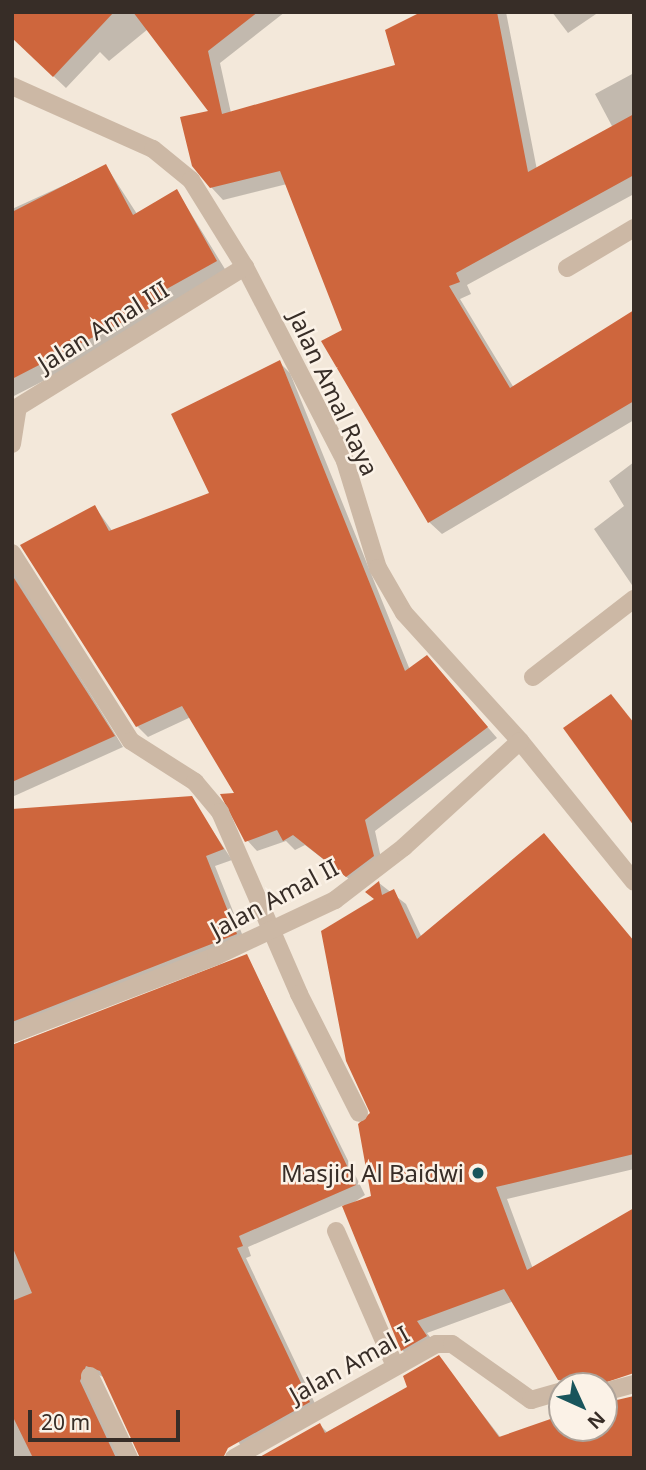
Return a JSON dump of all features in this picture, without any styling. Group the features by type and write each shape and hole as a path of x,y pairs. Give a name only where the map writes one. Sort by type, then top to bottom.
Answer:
{"street":[{"name":"Jalan Amal Raya","path":"12,86 170,159 191,180 245,267 345,461 378,568 404,612 520,741 634,882"},
{"path":"567,268 634,228"},
{"name":"Jalan Amal III","path":"12,444 15,403 245,267"},
{"path":"12,553 127,736 194,782 219,811 359,1113"},
{"path":"533,677 634,599"},
{"name":"Jalan Amal II","path":"12,1034 274,929 335,900 394,855 520,741"},
{"path":"336,1231 394,1364"},
{"name":"Jalan Amal I","path":"234,1458 394,1364 436,1344 452,1345 531,1400 548,1395"},
{"path":"90,1376 129,1458"}],"building":[{"path":"12,12 114,12 53,77 12,38"},
{"path":"133,12 258,12 208,51 222,114 395,65 385,30 421,12 497,12 528,172 634,114 634,175 456,273 460,282 449,286 510,388 634,310 634,401 428,523 321,341 342,330 280,171 210,188 192,166 180,117 208,111"},
{"path":"106,164 133,215 177,189 217,261 163,291 167,299 12,379 12,212"},
{"path":"280,360 405,671 427,655 488,727 365,820 374,856 346,877 293,835 283,841 277,830 245,842 220,794 234,793 182,706 136,727 20,545 95,505 109,531 209,493 171,414"},
{"path":"12,575 115,736 12,782"},
{"path":"611,694 634,723 634,826 563,728"},
{"path":"192,796 224,849 206,856 237,934 12,1022 12,809"},
{"path":"544,833 634,941 634,1154 496,1187 527,1270 634,1208 634,1373 618,1378 618,1372 553,1372 504,1289 417,1321 427,1336 401,1351 342,1206 371,1196 358,1124 370,1113 346,1061 321,931 374,899 365,892 379,881 382,895 394,889 417,939"},
{"path":"247,954 356,1185 239,1236 243,1246 237,1248 310,1402 228,1448 223,1458 140,1458 100,1371 86,1366 80,1381 116,1458 33,1458 12,1415 12,1301 32,1293 12,1246 12,1045"},
{"path":"439,1355 499,1437 548,1420 548,1442 618,1442 618,1400 634,1396 634,1458 258,1458 320,1423 325,1433 407,1387 403,1376"}],"place":[{"name":"Masjid Al Baidwi","path":"478,1173"}]}
